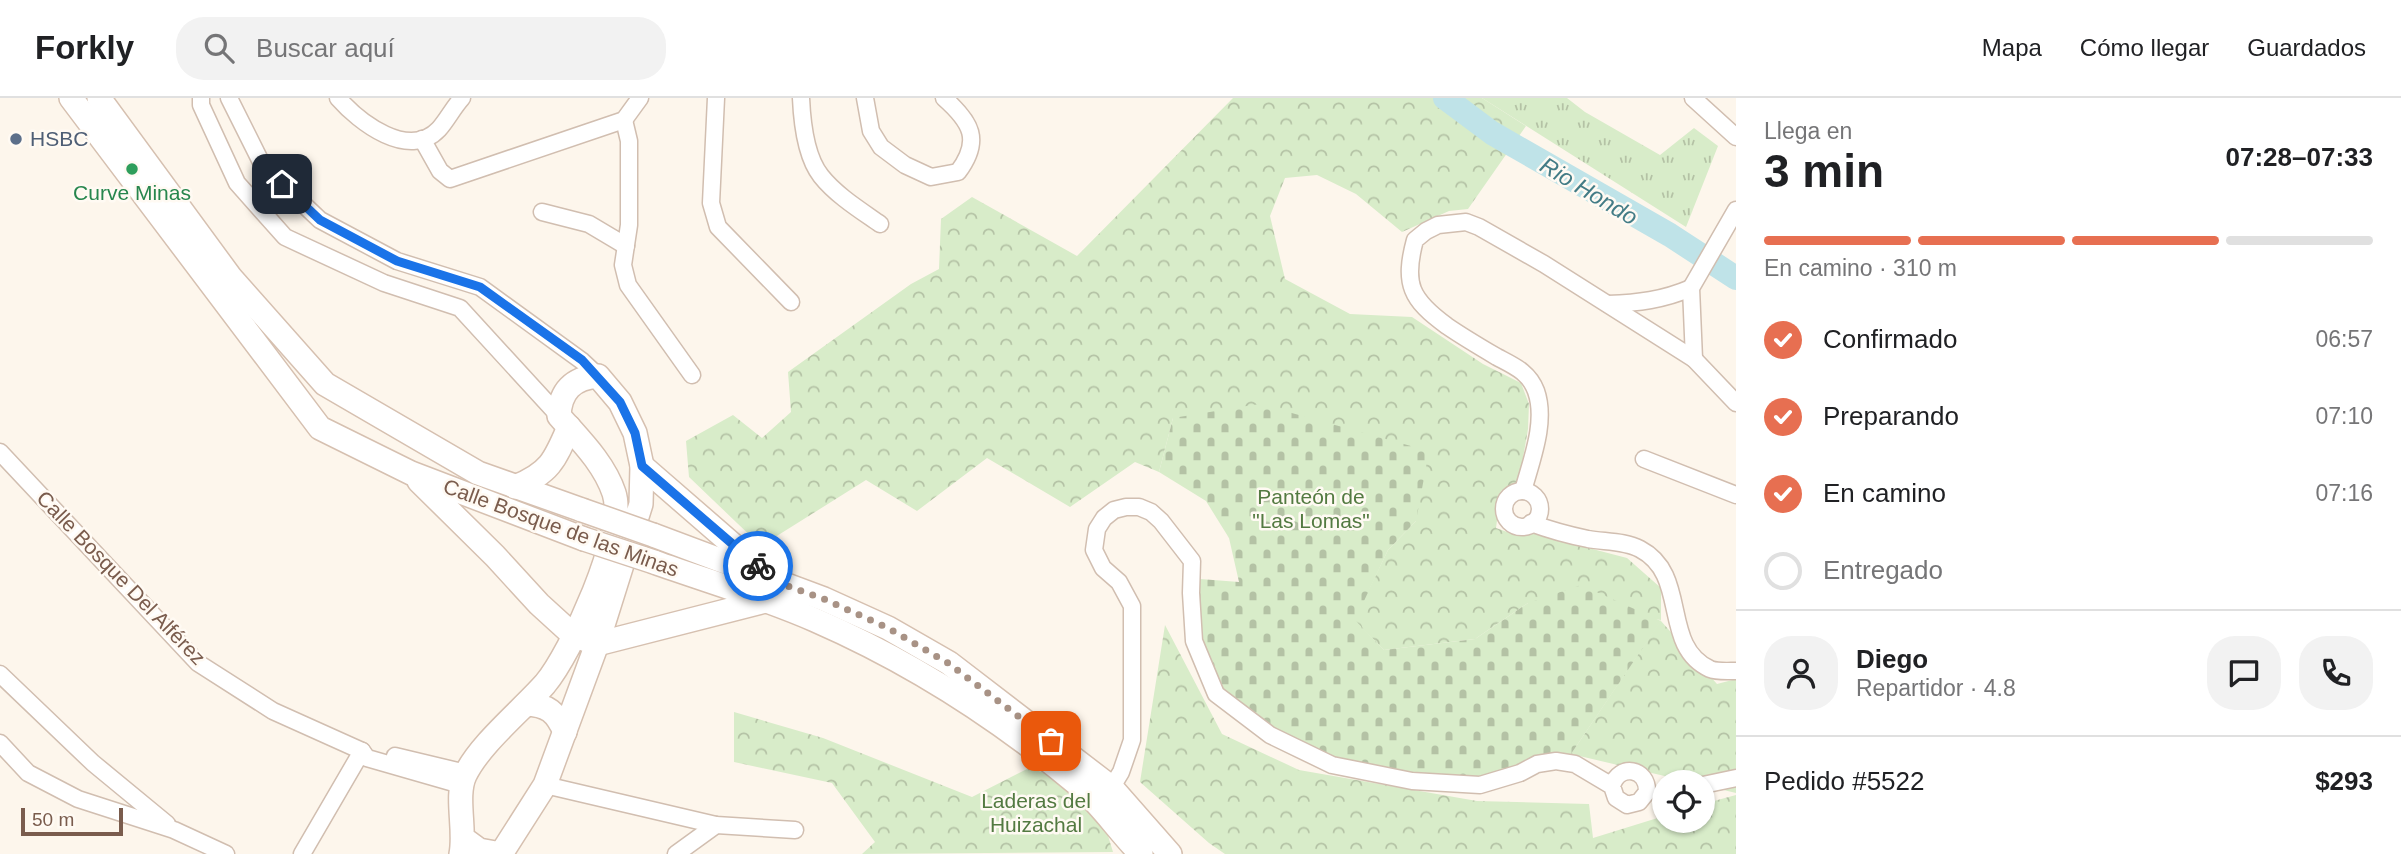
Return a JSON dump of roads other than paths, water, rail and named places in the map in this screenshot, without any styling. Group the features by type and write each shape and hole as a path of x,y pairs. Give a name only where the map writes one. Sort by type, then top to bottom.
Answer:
{"main road":[{"name":"Calle Bosque de las Minas","path":"71,98 131,161 325,384 478,473 653,535 771,592 812,619 917,670 982,712 1076,783 1105,796 1170,854"},
{"name":"Calle Bosque de las Minas","path":"99,98 131,161 320,428 411,473 584,539 654,562 771,592"},
{"path":"515,487 531,481 556,458 564,421 560,403 565,391 574,382 585,377 598,376 620,402 635,433 643,485 637,522 614,583 597,644 545,785 501,854 462,846 463,779 498,732 560,664 600,575 615,526 615,496 604,469 564,421"},
{"path":"411,473 539,604 573,635 597,644 771,592 642,466"},
{"path":"526,704 541,705 553,711 565,732"},
{"name":"Calle Bosque de las Minas","path":"1105,796 1141,854"}],"street":[{"path":"201,98 201,105 237,183 285,237 384,283 460,308 564,421"},
{"path":"229,98 263,166 320,220 397,261 480,287 582,360 598,376"},
{"path":"338,98 377,132 405,141 422,139 438,130 462,98"},
{"path":"422,139 440,171 450,180 624,120 640,98"},
{"path":"716,98 711,203 718,227 790,302"},
{"path":"801,98 803,132 820,175 880,224"},
{"path":"865,98 871,131 881,147 905,165 931,177 958,172 971,141 972,132 962,114 944,98"},
{"path":"1692,98 1736,137"},
{"path":"624,120 629,141 629,225 623,265 628,285 692,375"},
{"path":"1694,359 1693,284 1736,210"},
{"path":"542,212 589,224 626,246"},
{"path":"1523,491 1537,438 1537,394 1523,371 1468,341 1424,309 1409,274 1415,240 1438,225 1466,222 1533,258 1694,359 1736,403"},
{"path":"1608,304 1646,303 1693,284"},
{"name":"Calle Bosque Del Alférez","path":"0,452 198,663 273,711 362,751 372,750 463,779"},
{"path":"1644,459 1736,495"},
{"path":"1531,523 1539,512 1538,502 1532,494 1523,491 1509,495 1505,502 1506,516 1517,526 1531,523 1560,534 1641,549 1662,569 1670,582 1683,643 1693,657 1711,670 1736,671"},
{"path":"1105,796 1121,772 1132,740 1132,606 1119,582 1103,568 1094,550 1097,529 1104,518 1114,510 1126,506 1151,512 1192,561 1194,641 1216,694 1270,735 1332,765 1412,781 1480,785 1520,773 1538,764 1556,761 1574,764 1612,786 1621,803 1633,805 1644,798 1647,785 1638,772 1627,770 1617,776 1612,786"},
{"path":"0,674 93,763 174,830"},
{"path":"0,743 28,773 78,799 174,830 226,854"},
{"path":"302,854 362,751"},
{"path":"1715,782 1736,778"},
{"path":"545,785 716,825 795,830"},
{"path":"1647,785 1652,785"},
{"path":"676,854 716,825"}],"waterway":[{"name":"Rio Hondo","path":"1445,98 1492,133 1670,235 1736,278"}],"place":[{"name":"HSBC","path":"16,139"},
{"name":"Curve Minas","path":"132,169"}],"park label":[{"name":"Panteón de \"Las Lomas\"","path":"1311,509"},
{"name":"Laderas del Huizachal","path":"1036,813"}]}
